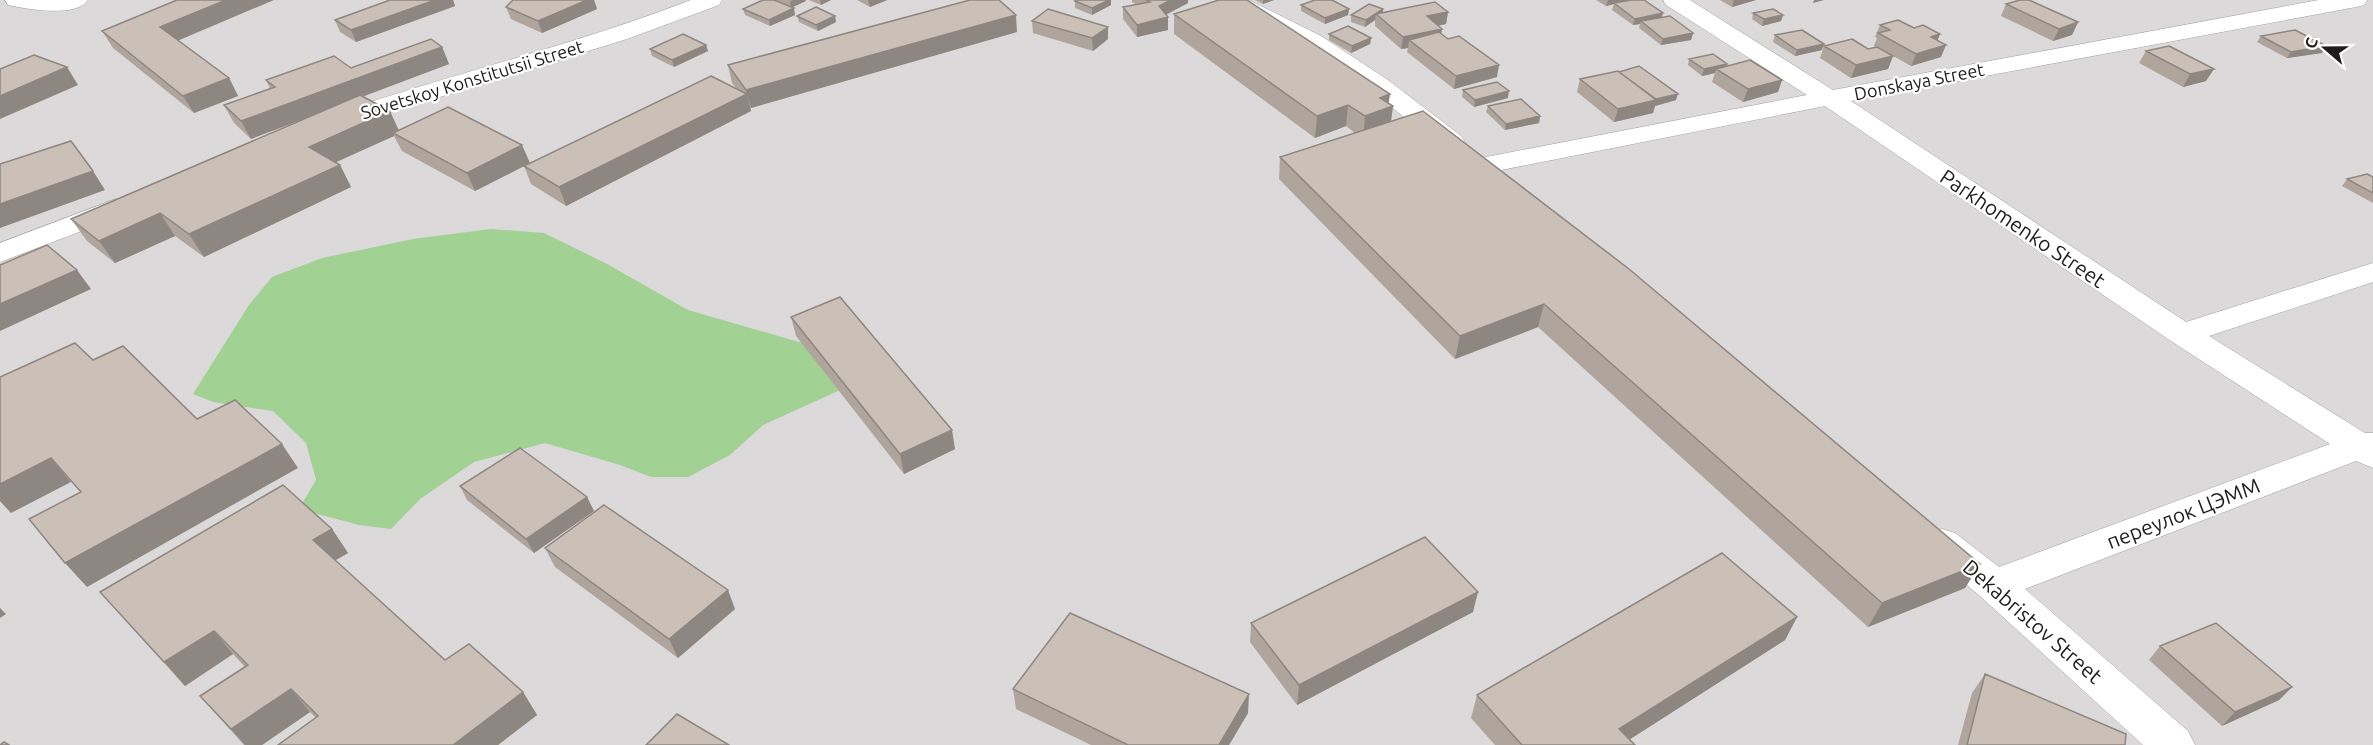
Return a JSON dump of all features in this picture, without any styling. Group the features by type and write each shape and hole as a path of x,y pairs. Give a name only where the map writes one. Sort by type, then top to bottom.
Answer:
{"street":[{"path":"16,0 68,3"},
{"name":"Sovetskoy Konstitutsii Street","path":"318,128 411,95 607,39 711,0"},
{"path":"1232,0 1314,41 1370,78 1509,188"},
{"name":"Parkhomenko Street","path":"1674,0 1829,98 2182,334 2369,449"},
{"name":"Donskaya Street","path":"1481,166 1829,98 2356,0"},
{"path":"0,253 138,199"},
{"path":"2182,334 2373,272"},
{"name":"переулок ЦЭММ","path":"1994,585 2369,449"},
{"name":"Dekabristov Street","path":"1921,525 1994,585 2168,743"}],"shaded area":[{"path":"0,0 2373,0 2373,745 0,745"}],"green space":[{"path":"491,229 544,233 607,264 688,310 799,342 840,342 856,355 838,391 763,425 730,455 688,477 651,477 620,465 545,443 474,462 420,499 391,529 359,525 299,509 316,480 306,443 273,411 213,402 193,394 249,305 272,277 322,258 413,239"}],"building":[{"path":"177,0 226,0 160,27 229,78 183,96 102,31"},
{"path":"390,0 435,0 351,30 335,20"},
{"path":"513,0 587,0 538,21 506,7"},
{"path":"763,0 774,0 794,8 769,20 743,9"},
{"path":"970,0 999,0 1016,15 746,90 728,65"},
{"path":"1109,0 1092,8 1075,1"},
{"path":"1146,0 1171,0 1159,6 1168,17 1137,25 1123,7 1150,2"},
{"path":"1219,0 1247,0 1390,94 1380,98 1393,106 1365,116 1348,105 1317,116 1174,14"},
{"path":"1315,0 1332,0 1349,9 1325,18 1301,5"},
{"path":"1644,0 1663,13 1635,19 1614,3"},
{"path":"2029,0 2078,22 2059,29 2006,4"},
{"path":"1435,2 1448,12 1427,16 1442,29 1403,37 1376,14"},
{"path":"1369,4 1383,9 1366,20 1351,15"},
{"path":"816,7 835,16 816,25 797,16"},
{"path":"1048,9 1108,27 1092,38 1032,21"},
{"path":"1773,9 1783,15 1764,19 1753,13"},
{"path":"1670,16 1693,33 1663,39 1641,21"},
{"path":"1898,20 1914,28 1923,25 1940,34 1931,37 1946,45 1916,54 1878,33 1890,30 1880,25"},
{"path":"1348,26 1371,38 1352,46 1329,34"},
{"path":"1802,30 1824,44 1797,50 1775,35"},
{"path":"2295,30 2326,46 2291,52 2261,36"},
{"path":"1439,32 1448,39 1459,36 1499,65 1456,76 1409,40"},
{"path":"683,34 706,45 672,60 650,49"},
{"path":"431,39 442,47 241,121 224,105 275,87 266,80 334,56 351,68"},
{"path":"1852,39 1868,49 1877,47 1893,56 1856,65 1824,46"},
{"path":"2169,46 2214,69 2190,74 2146,51"},
{"path":"1713,54 1727,64 1704,69 1689,59"},
{"path":"34,55 67,67 0,96 0,69"},
{"path":"1750,60 1782,80 1748,89 1716,69"},
{"path":"1639,66 1678,94 1656,99 1619,72"},
{"path":"1618,71 1656,100 1618,109 1580,79"},
{"path":"711,76 747,94 559,187 524,166"},
{"path":"1497,82 1509,91 1475,100 1463,90"},
{"path":"360,95 390,111 309,147 340,165 189,234 160,213 99,241 71,219"},
{"path":"1521,99 1540,116 1506,124 1488,106"},
{"path":"448,107 522,145 467,173 393,133"},
{"path":"1423,111 1629,269 1980,564 1882,603 1544,304 1460,336 1280,157"},
{"path":"71,141 93,171 0,204 0,164"},
{"path":"2367,174 2373,177 2373,193 2347,179"},
{"path":"47,245 77,270 0,304 0,265"},
{"path":"840,297 952,430 900,454 791,317"},
{"path":"75,343 93,360 123,346 197,419 235,400 282,444 65,563 29,519 81,492 51,458 0,484 0,377"},
{"path":"520,448 587,497 526,539 460,486"},
{"path":"283,485 332,529 313,540 445,660 469,644 523,692 453,745 278,745 318,716 291,689 231,729 200,696 248,665 214,631 164,662 100,592"},
{"path":"604,505 728,590 669,639 545,548"},
{"path":"1425,537 1478,592 1299,685 1251,623"},
{"path":"1722,553 1797,617 1619,729 1635,745 1522,745 1477,695"},
{"path":"1070,613 1249,694 1219,745 1128,745 1013,689"},
{"path":"2216,623 2292,687 2235,712 2160,646"},
{"path":"1985,674 2126,734 2125,745 1967,745"},
{"path":"677,714 729,745 646,745"}]}
